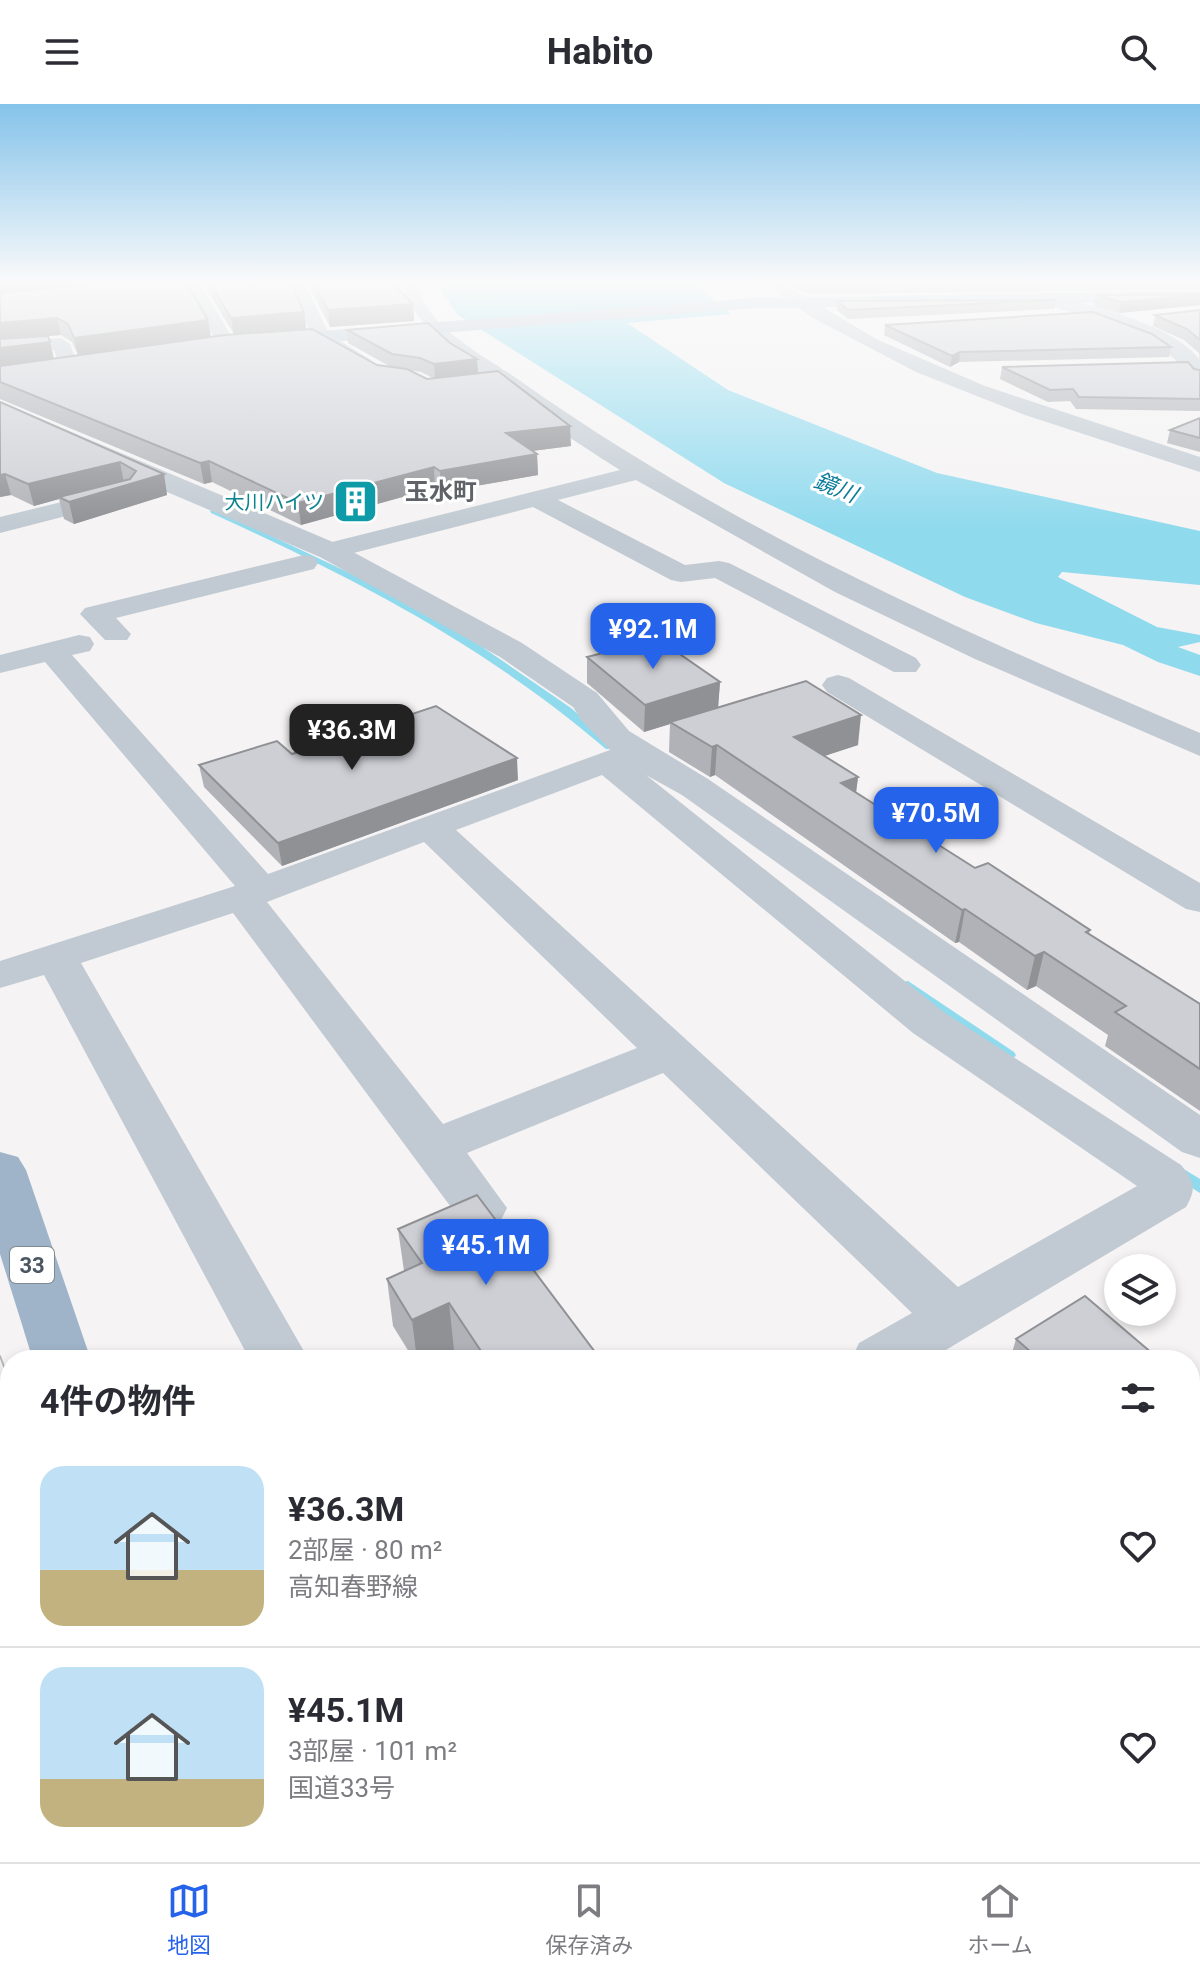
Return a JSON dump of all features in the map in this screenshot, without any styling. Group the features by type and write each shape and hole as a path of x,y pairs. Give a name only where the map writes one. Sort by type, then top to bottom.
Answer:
{"highway":[{"name":"33","path":"0,1170 59,1350"}],"street":[{"path":"366,364 387,377"},
{"path":"487,364 639,472 700,509 967,646 1200,746"},
{"path":"919,364 1099,432 1200,465"},
{"path":"1165,366 1198,371"},
{"path":"936,371 982,370"},
{"path":"473,383 505,379"},
{"path":"0,408 113,456 128,467 511,650 585,700 591,716 929,1023 1163,1178 1169,1186 1168,1193 897,1350"},
{"path":"1099,432 1169,432"},
{"path":"0,664 116,634 95,614 639,472"},
{"path":"0,525 125,493"},
{"path":"537,499 681,574 719,569 905,665"},
{"path":"967,646 824,690 1200,900"},
{"path":"53,652 251,894 481,1208"},
{"path":"634,752 663,772 695,787 1200,1140"},
{"path":"1,972 251,894 634,752"},
{"path":"431,828 953,1317"},
{"path":"56,957 274,1350"},
{"path":"434,1147 671,1052"}],"water":[{"name":"鏡川","path":"536,364 689,364 728,390 937,473 1200,531 1200,585 1062,572 1058,577 1157,627 1200,635 1200,642 1178,647 1200,655 1200,676 1158,662 1123,645 1036,623 965,597 724,483"}],"building":[{"path":"375,364 407,369 427,379 498,371 570,426 506,433 537,454 440,471 434,467 298,503 209,461 200,463 0,382 0,366"},
{"path":"1190,364 1200,370 1200,399 1079,397 1073,389 1050,390 1002,367"},
{"path":"0,402 164,474 69,502 59,497 130,479 136,471 120,462 28,484 5,474 0,475"},
{"path":"1200,418 1200,438 1170,430"},
{"path":"658,639 720,682 645,705 587,657"},
{"path":"806,681 861,715 794,737 858,777 841,783 975,868 988,863 1090,930 1086,932 1200,1004 1200,1069 1115,1012 1126,1006 1044,952 1035,956 717,745 712,747 670,722"},
{"path":"436,706 517,758 278,843 199,765 277,741 292,754"},
{"path":"477,1195 593,1350 480,1350 449,1303 412,1320 387,1279 422,1263 398,1229"},
{"path":"1085,1296 1104,1312 1104,1326 1120,1326 1148,1350 1029,1350 1016,1339"}],"waterway":[{"path":"214,511 370,586 472,644 567,710 610,747"},
{"path":"908,985 1009,1055"},
{"path":"1177,1171 1200,1187"}],"place":[{"name":"大川ハイツ","path":"355,502"}],"district":[{"name":"玉水町","path":"441,492"}]}
